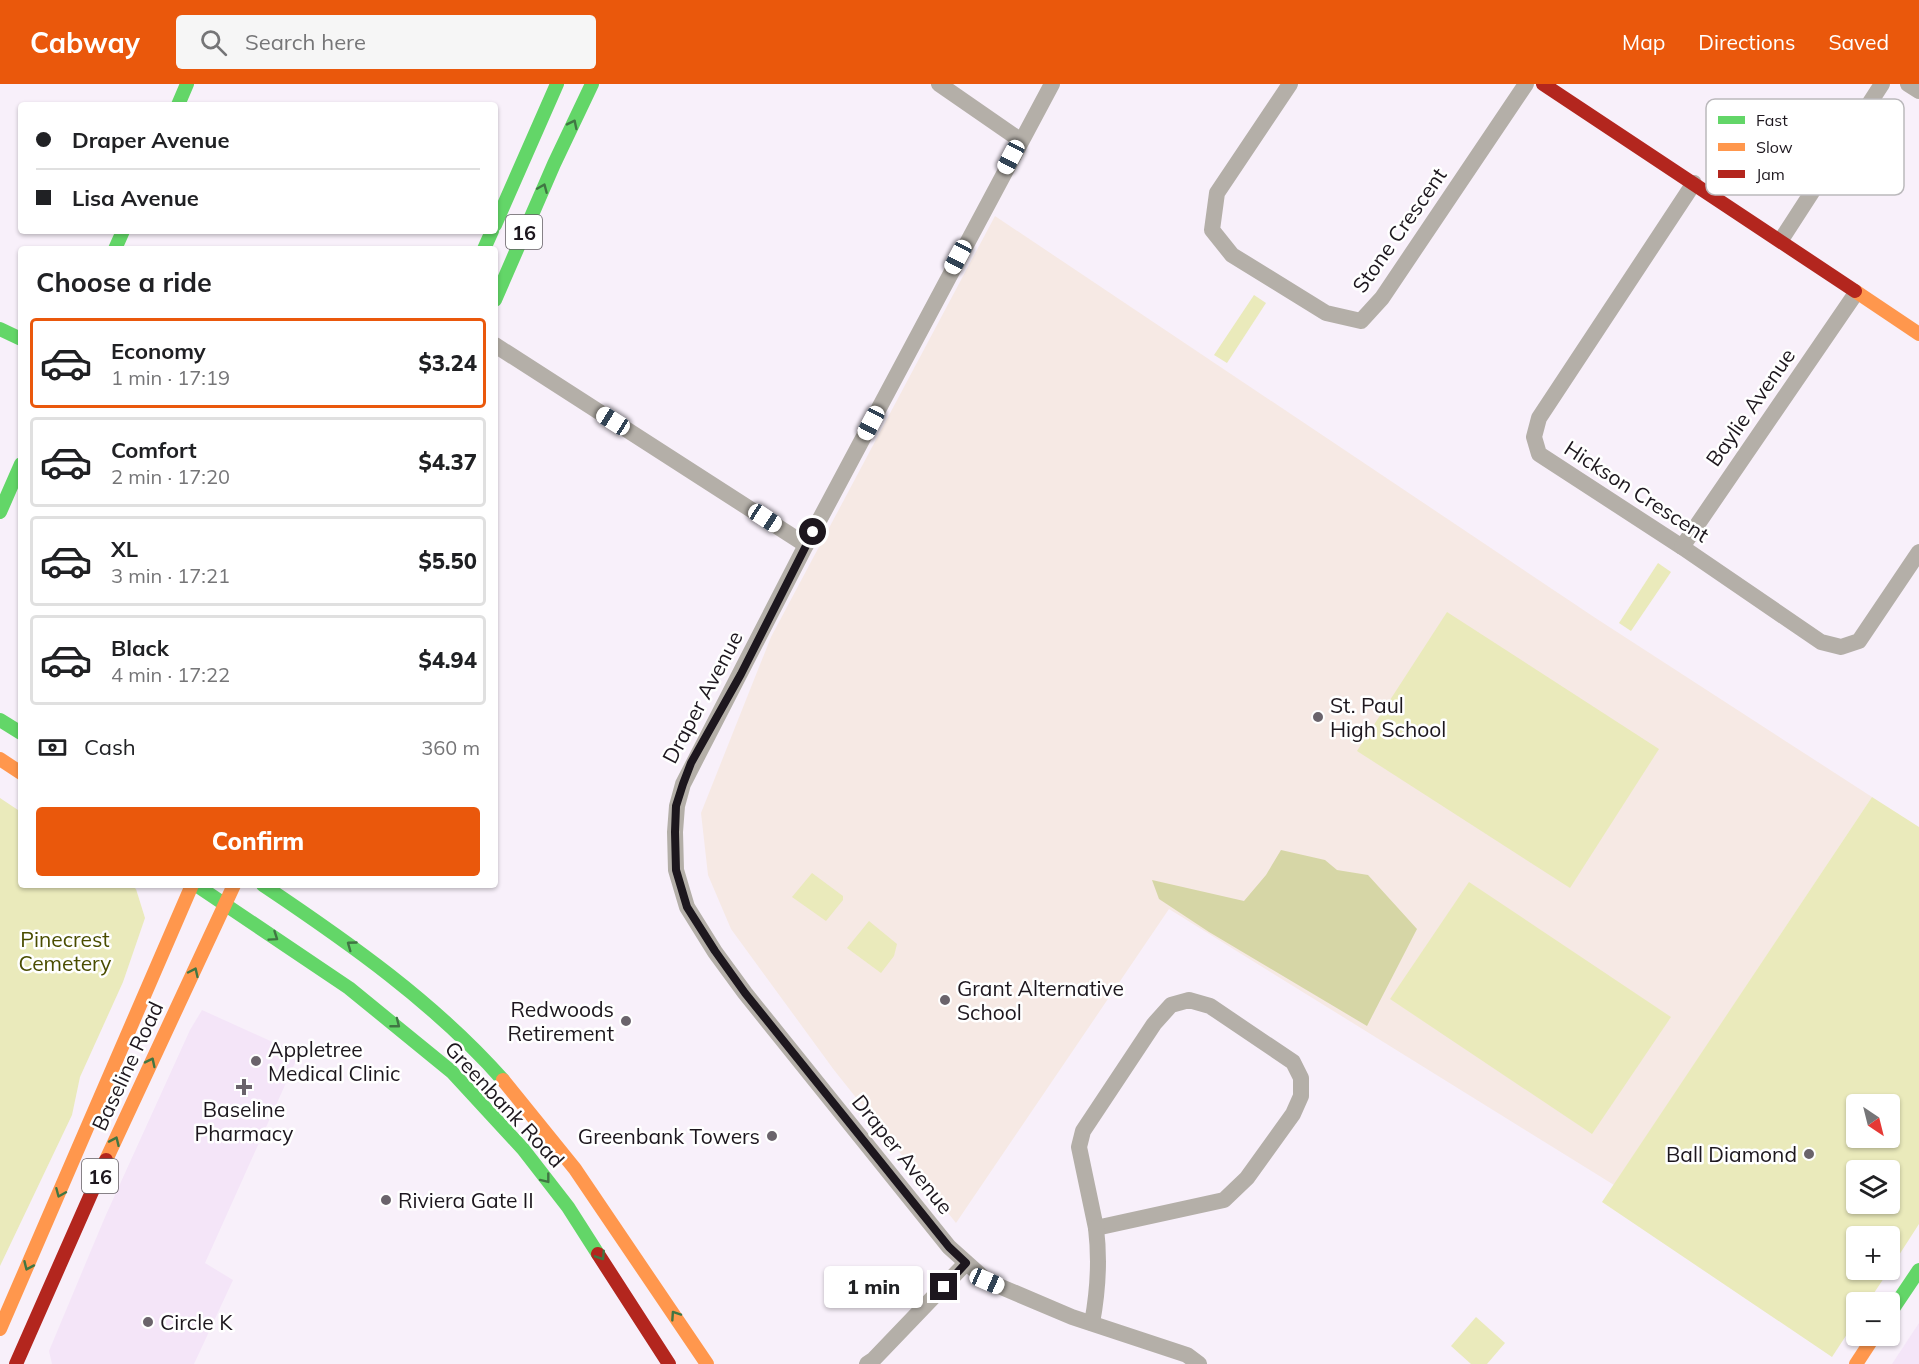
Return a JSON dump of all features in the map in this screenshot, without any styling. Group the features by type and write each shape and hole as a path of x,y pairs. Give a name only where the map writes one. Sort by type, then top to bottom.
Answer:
{"main road":[{"path":"179,102 187,84"},
{"name":"16","path":"498,218 557,84"},
{"name":"16","path":"498,293 554,164 592,84"},
{"path":"1543,84 1706,191"},
{"path":"1712,195 1919,334"},
{"path":"0,329 18,338"},
{"path":"0,512 18,471"},
{"path":"0,720 18,731"},
{"path":"0,759 18,771"},
{"name":"Baseline Road","path":"0,1329 193,888"},
{"name":"Greenbank Road","path":"199,888 349,988 452,1072 523,1149 568,1207 669,1364"},
{"name":"Baseline Road","path":"16,1364 133,1100 233,888"},
{"name":"Greenbank Road","path":"268,888 309,915 392,976 484,1057 531,1110 587,1185 707,1364"},
{"path":"1900,1298 1919,1270"},
{"path":"1856,1364 1868,1346"}],"street":[{"path":"939,84 1020,140"},
{"name":"Draper Avenue","path":"1052,84 1020,140 806,545 741,674 691,763 676,806 676,870 687,907 745,993 949,1247 987,1281 1054,1310 1187,1355 1199,1364"},
{"name":"Stone Crescent","path":"1290,84 1217,194 1212,230 1232,255 1326,313 1361,321 1382,298 1526,84"},
{"path":"1872,99 1882,84"},
{"path":"1908,84 1919,91"},
{"name":"Hickson Crescent","path":"1694,183 1539,418 1534,437 1539,454 1682,547 1821,642 1841,647 1859,641 1919,552"},
{"path":"1781,240 1810,195"},
{"name":"Baylie Avenue","path":"1682,547 1856,292"},
{"path":"498,347 806,545"},
{"path":"1092,1323 1097,1298 1100,1255 1079,1147 1083,1131 1154,1024 1171,1005 1189,1000 1210,1006 1293,1062 1301,1078 1301,1096 1293,1114 1247,1178 1224,1200 1096,1228"},
{"path":"867,1364 966,1263"},
{"path":"0,1360 7,1364"}],"shaded area":[{"name":"St. Paul High School","path":"995,216 1597,619 1872,797 1614,1185 1169,909 956,1223 834,1070 731,929 708,875 701,813 771,637"},
{"path":"202,1010 299,1054 205,1263 233,1280 194,1364 52,1364 49,1351 105,1217 190,1030"},
{"path":"1919,1323 1919,1364 1892,1364"}],"green space":[{"path":"1254,295 1266,303 1227,363 1214,355"},
{"path":"1658,563 1671,572 1631,631 1619,623"},
{"path":"1447,612 1659,749 1570,888 1357,751"},
{"path":"1872,797 1919,827 1919,1224 1900,1253 1900,1226 1846,1226 1846,1280 1883,1280 1875,1292 1846,1292 1846,1336 1832,1357 1602,1202"},
{"name":"Pinecrest Cemetery","path":"0,798 18,810 18,888 134,888 145,918 123,982 80,1077 72,1115 0,1266"},
{"path":"1281,850 1325,860 1337,870 1368,875 1417,929 1367,1026 1209,932 1159,899 1152,880 1244,901 1266,875"},
{"path":"812,873 843,896 843,900 826,921 792,897"},
{"path":"1469,882 1671,1017 1592,1134 1390,999"},
{"path":"869,921 897,944 894,956 881,973 847,948"},
{"path":"1476,1317 1505,1343 1487,1364 1471,1364 1451,1346"}],"traffic: fast":[{"path":"179,102 187,84"},
{"path":"498,218 557,84"},
{"path":"498,293 554,164 592,84"},
{"path":"116,246 122,234"},
{"path":"485,246 491,234"},
{"path":"0,329 18,338"},
{"path":"0,512 18,471"},
{"path":"0,720 18,731"},
{"path":"200,888 349,988 452,1072 523,1149 568,1207 598,1254"},
{"path":"267,888 358,951 420,999 477,1052 503,1080"},
{"path":"1900,1298 1919,1270"}],"traffic: slow":[{"path":"1855,291 1919,334"},
{"path":"0,759 18,771"},
{"path":"0,1329 191,888"},
{"path":"106,1160 233,888"},
{"path":"503,1080 575,1169 707,1364"},
{"path":"1856,1364 1868,1346"}],"traffic: jam":[{"path":"1543,84 1706,192"},
{"path":"1710,195 1855,291"},
{"path":"16,1364 106,1160"},
{"path":"598,1254 669,1364"}],"place":[{"name":"St. Paul High School","path":"1318,717"},
{"name":"Grant Alternative School","path":"945,1000"},
{"name":"Redwoods Retirement","path":"626,1021"},
{"name":"Appletree Medical Clinic","path":"256,1061"},
{"name":"Baseline Pharmacy","path":"244,1087"},
{"name":"Greenbank Towers","path":"772,1136"},
{"name":"Ball Diamond","path":"1809,1154"},
{"name":"Riviera Gate II","path":"386,1200"},
{"name":"Circle K","path":"148,1322"}],"route":[{"path":"813,532 741,674 691,763 676,806 676,870 687,907 745,993 949,1247 966,1263 944,1287"}]}
